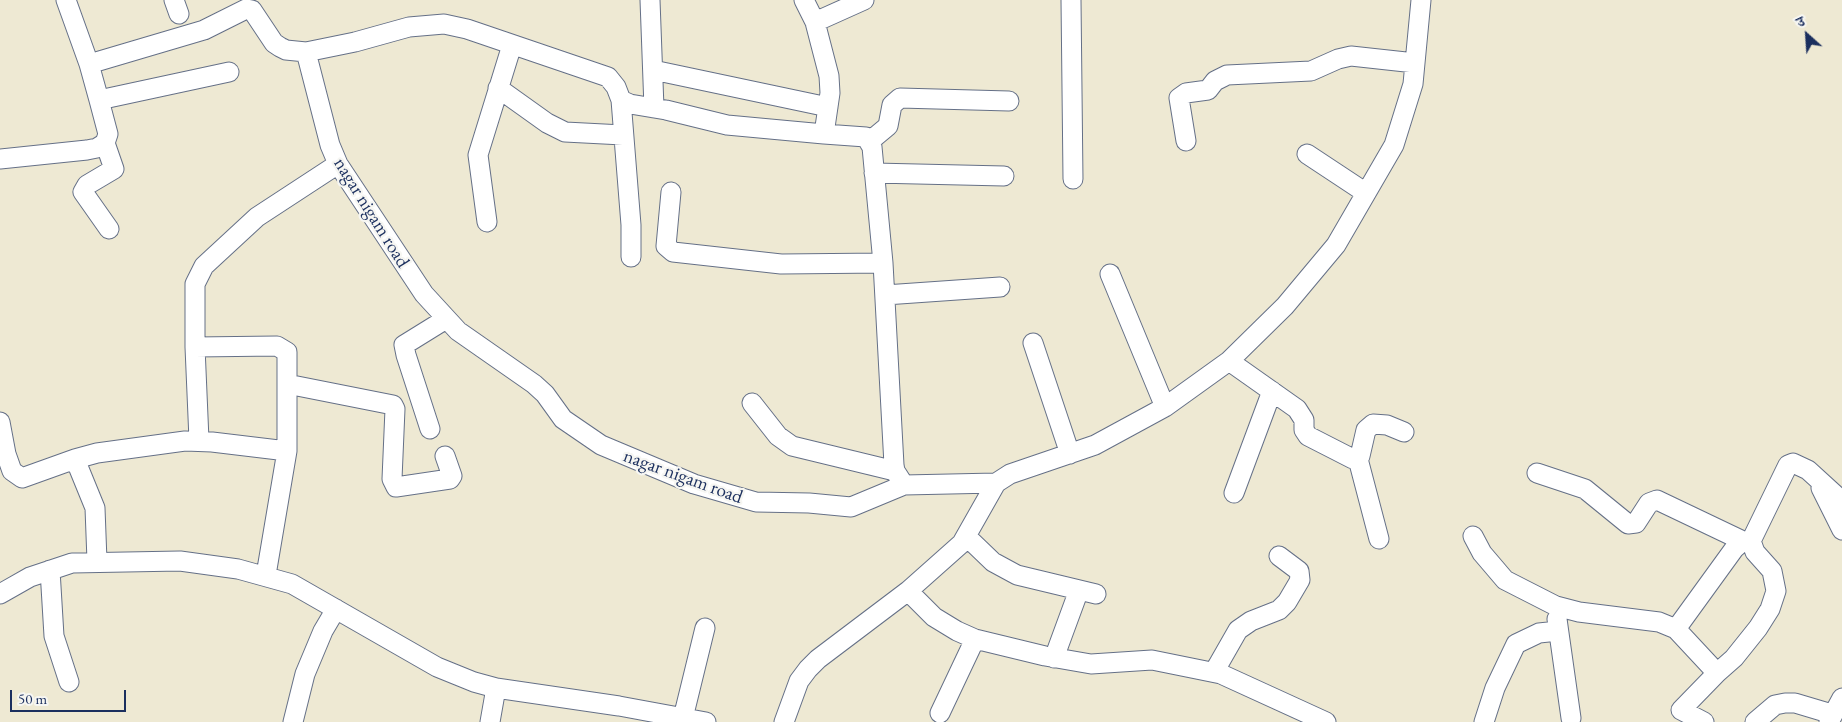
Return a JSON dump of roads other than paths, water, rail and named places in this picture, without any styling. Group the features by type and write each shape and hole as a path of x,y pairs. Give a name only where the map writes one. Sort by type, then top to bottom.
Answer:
{"street":[{"path":"66,0 89,64 108,134 105,143 114,169 87,185 83,192 108,228"},
{"path":"650,0 654,108"},
{"path":"804,0 815,22 828,76 828,107 824,134"},
{"path":"815,22 864,0"},
{"path":"1071,0 1073,179"},
{"path":"785,721 799,681 808,670 818,659 908,591 962,544 996,483 1010,474 1095,445 1164,407 1229,361 1284,306 1336,245 1394,145 1413,84 1422,0"},
{"path":"89,64 204,30 246,9 252,10 274,43 286,50 306,52 425,24 444,24 467,29 608,77 616,87 621,100 631,225 631,257"},
{"path":"487,222 478,155 512,45"},
{"name":"nagar nigam road","path":"306,52 330,145 338,164 411,276 458,331 534,384 545,394 563,419 601,445 694,484 756,502 809,502 843,507 857,505 899,478 996,483"},
{"path":"1186,141 1179,98 1186,93 1208,90 1215,81 1227,75 1311,71 1338,59 1351,56 1415,63"},
{"path":"653,70 828,107"},
{"path":"99,100 229,72"},
{"path":"498,88 547,123 565,132 623,135"},
{"path":"870,141 888,126 892,105 900,98 1009,101"},
{"path":"621,100 727,125 858,136 870,141"},
{"path":"752,403 778,436 792,446 899,478 883,263 870,141"},
{"path":"0,159 86,150 97,148 105,143"},
{"path":"1307,154 1366,193"},
{"path":"199,440 195,347 195,284 204,266 257,217 338,164"},
{"path":"874,174 1004,176"},
{"path":"671,192 666,246 673,252 799,265 883,263"},
{"path":"1110,274 1164,407"},
{"path":"885,295 1000,287"},
{"path":"430,429 404,345 446,319"},
{"path":"1033,344 1070,454"},
{"path":"195,347 282,348 287,352 287,451 266,575"},
{"path":"1229,361 1297,409 1304,420 1308,436 1353,460 1358,459"},
{"path":"287,384 393,405 395,409 392,479 396,487 450,479 452,476 445,456"},
{"path":"1234,493 1272,391"},
{"path":"0,422 6,454 16,476 22,478 74,459 121,449 199,440 287,451"},
{"path":"1379,539 1358,459 1369,427 1380,423 1404,432"},
{"path":"74,459 95,508 97,561"},
{"path":"1676,629 1734,549 1747,541 1788,465 1793,463 1800,466 1816,477 1842,501"},
{"path":"1537,473 1585,488 1628,524 1636,524 1649,502 1657,500 1747,541 1772,571 1776,591 1770,609 1758,628 1734,658 1675,716"},
{"path":"1816,477 1842,530"},
{"path":"1473,536 1486,558 1505,580 1556,606 1579,612 1659,622 1676,629 1718,673"},
{"path":"967,537 993,562 1017,575 1087,592 1054,658"},
{"path":"1214,672 1238,630 1251,621 1279,610 1287,602 1300,580 1299,571 1279,556"},
{"path":"0,594 50,570 72,563 97,561 180,560 266,575 292,584 456,676 496,688 618,714 683,718 706,722"},
{"path":"50,570 54,636 69,682"},
{"path":"908,591 934,617 957,631 975,638 1054,658 1090,664 1152,660 1214,672 1229,676 1326,722"},
{"path":"1556,606 1571,718"},
{"path":"293,722 305,674 323,631 336,609"},
{"path":"683,718 705,628"},
{"path":"1484,722 1495,688 1516,644 1539,633 1558,631"},
{"path":"940,713 975,638"},
{"path":"490,722 496,688"},
{"path":"1755,722 1775,705 1785,703 1795,703 1834,711"},
{"path":"1675,716 1704,722"}]}
